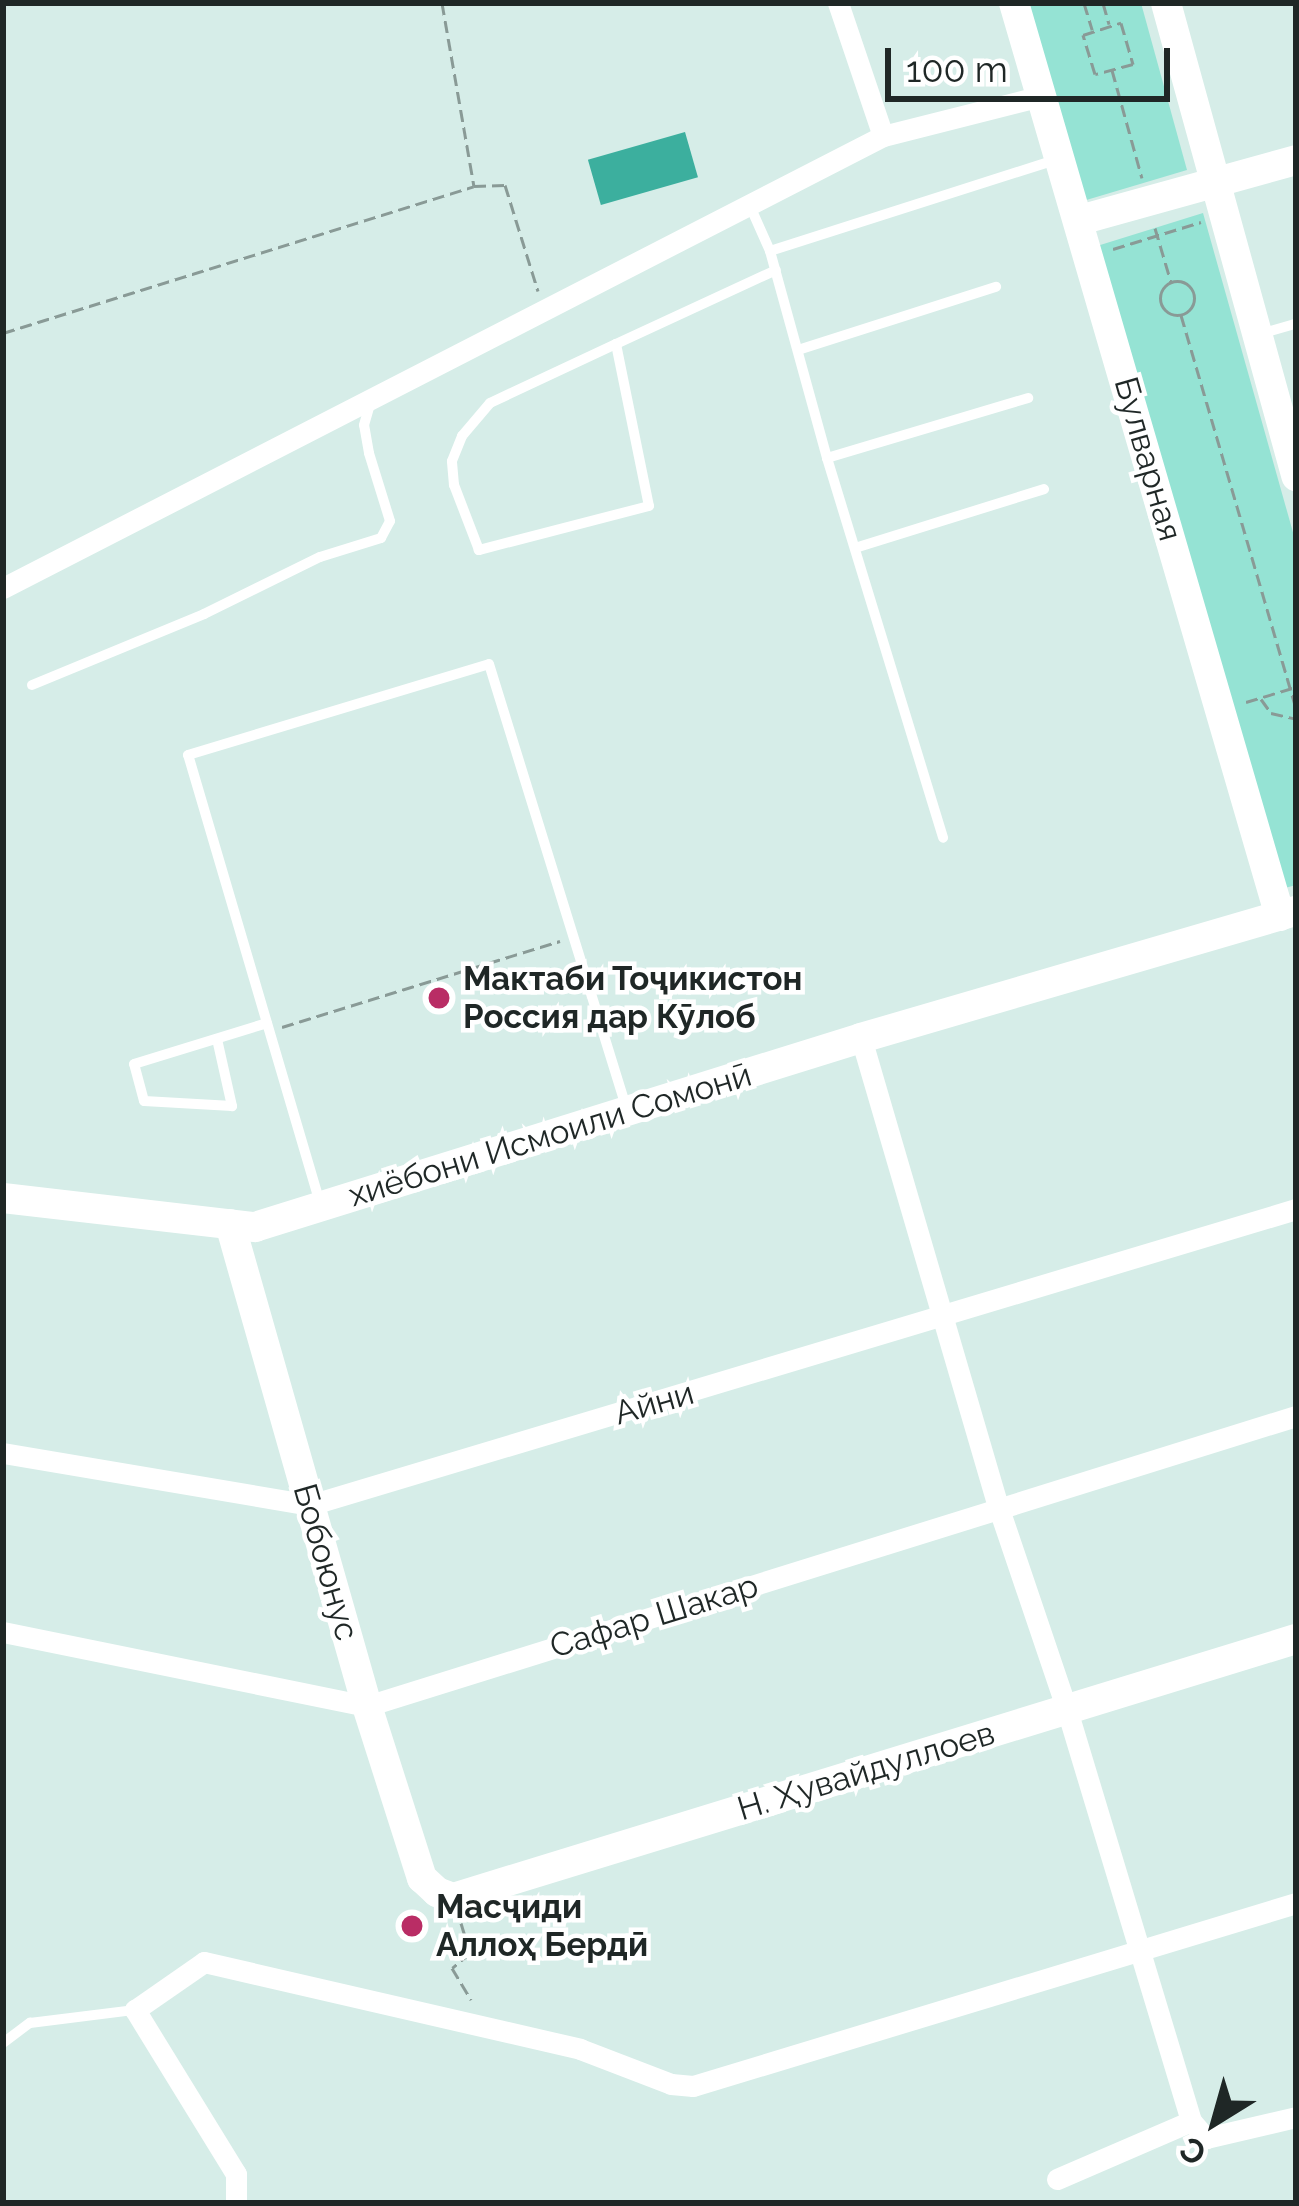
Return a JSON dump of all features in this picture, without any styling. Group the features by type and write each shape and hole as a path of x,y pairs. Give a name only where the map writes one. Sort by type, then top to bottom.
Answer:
{"street":[{"path":"838,3 883,136"},
{"name":"Булварная","path":"1014,3 1220,710 1288,914"},
{"path":"1166,3 1296,476"},
{"path":"3,588 883,136 1041,96"},
{"path":"1080,220 1296,160"},
{"name":"хиёбони Исмоили Сомонӣ","path":"3,1198 255,1227 861,1038 1288,914"},
{"path":"861,1038 999,1509 1066,1710 1136,1954 1191,2121 1206,2138 1296,2116"},
{"name":"Айни","path":"3,1454 310,1505 1296,1209"},
{"name":"Бобоюнус","path":"230,1224 367,1706 422,1878 445,1895"},
{"name":"Сафар Шакар","path":"3,1632 367,1706 1296,1416"},
{"name":"Н. Ҳувайдуллоев","path":"445,1895 1296,1639"},
{"path":"236,2203 236,2174 136,2010 204,1962 580,2049 670,2084 693,2086 1296,1904"},
{"path":"1057,2179 1191,2121"}],"lane":[{"path":"770,251 1061,158"},
{"path":"750,206 776,270 827,458 943,838"},
{"path":"616,344 649,506 479,550 454,485 452,461 462,436 490,403 616,344 776,270"},
{"path":"798,350 996,287"},
{"path":"1257,335 1296,324"},
{"path":"32,685 204,614 320,556 381,538 390,521 364,424 372,397"},
{"path":"827,458 1028,398"},
{"path":"855,548 1044,489"},
{"path":"321,1206 188,755 489,664 627,1111"},
{"path":"217,1039 232,1106 144,1101 134,1064 217,1039 268,1027"},
{"path":"3,2043 30,2024 136,2010"}],"path":[{"path":"442,3 474,186"},
{"path":"1084,3 1093,32"},
{"path":"1103,3 1110,26"},
{"path":"1121,22 1133,64 1095,74 1083,35 1093,32 1121,22"},
{"path":"1112,70 1149,201"},
{"path":"3,333 474,186 505,184 533,282 547,309"},
{"path":"1089,256 1226,215"},
{"path":"1157,234 1171,282"},
{"path":"1181,315 1193,304 1193,292 1182,281 1171,282 1162,289 1161,305 1181,315 1296,709"},
{"path":"1220,710 1293,688"},
{"path":"1261,697 1271,713 1296,719"},
{"path":"268,1027 573,936"},
{"path":"445,1895 470,1953 452,1968 487,2027"}],"shaded area":[{"path":"1026,3 1141,3 1187,170 1083,201"},
{"path":"685,132 698,177 601,205 588,160"},
{"path":"1203,213 1296,543 1296,885 1285,888 1097,246"}],"place":[{"name":"Мактаби Тоҷикистон Россия дар Кӯлоб","path":"439,998"},
{"name":"Масҷиди Аллоҳ Бердӣ","path":"412,1926"}]}
